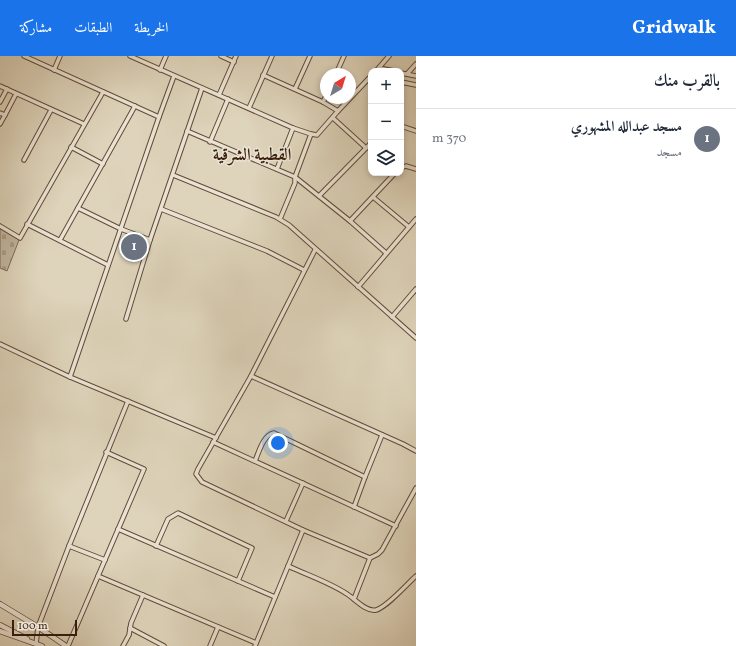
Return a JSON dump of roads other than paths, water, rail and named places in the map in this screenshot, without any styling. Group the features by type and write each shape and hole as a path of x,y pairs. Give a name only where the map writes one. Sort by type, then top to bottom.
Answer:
{"street":[{"path":"24,56 159,117"},
{"path":"54,70 60,56"},
{"path":"130,56 293,128 317,135 368,79"},
{"path":"160,70 166,56"},
{"path":"221,56 234,62"},
{"path":"219,95 236,56"},
{"path":"249,108 272,56"},
{"path":"295,89 310,56"},
{"path":"339,68 344,56"},
{"path":"378,68 389,56"},
{"path":"407,74 416,64"},
{"path":"404,73 416,76"},
{"path":"263,75 320,101"},
{"path":"70,377 174,76"},
{"path":"404,83 416,85"},
{"path":"0,86 84,124"},
{"path":"126,319 150,240 202,88"},
{"path":"0,102 7,89"},
{"path":"0,226 20,238 102,92"},
{"path":"0,124 16,94"},
{"path":"210,142 228,99"},
{"path":"326,104 338,111"},
{"path":"60,240 135,106"},
{"path":"24,160 51,110"},
{"path":"0,113 5,115"},
{"path":"319,196 366,148 332,118"},
{"path":"404,127 416,131"},
{"path":"277,169 293,128"},
{"path":"187,132 277,169 295,178 350,221 386,253"},
{"path":"280,219 295,183 295,178 311,134"},
{"path":"71,147 103,164"},
{"path":"404,167 416,169"},
{"path":"173,175 280,219 289,225 315,250 416,338"},
{"path":"350,221 392,176"},
{"path":"373,197 409,227"},
{"path":"78,208 121,229 150,240"},
{"path":"161,209 267,251 304,270"},
{"path":"358,287 416,218"},
{"path":"28,224 108,265"},
{"path":"315,250 251,376 196,474 198,479 202,482 303,530 370,558"},
{"path":"392,317 416,288"},
{"path":"0,344 70,377 216,438"},
{"path":"251,376 415,451 416,444"},
{"path":"34,643 38,626 69,546 128,401"},
{"path":"255,461 266,438 270,434 274,433 365,477"},
{"path":"354,507 382,435"},
{"path":"213,442 396,526"},
{"path":"0,604 38,626 67,646 144,469 106,452"},
{"path":"286,522 303,483"},
{"path":"354,599 370,558 382,550 416,488"},
{"path":"156,546 168,519 178,513 252,548 238,581"},
{"path":"118,529 275,597"},
{"path":"98,576 218,626 256,644 303,530"},
{"path":"69,546 105,560"},
{"path":"288,566 345,593 368,609 376,610 384,605 416,576"},
{"path":"123,646 129,635 131,623 143,595"},
{"path":"0,625 20,634 34,643"},
{"path":"210,646 218,626"},
{"path":"130,628 164,646"},
{"path":"0,632 42,646"}],"place":[{"name":"مسجد عبدالله المشهوري","path":"134,247"}],"district":[{"name":"القطبية الشرقية","path":"252,154"}]}
